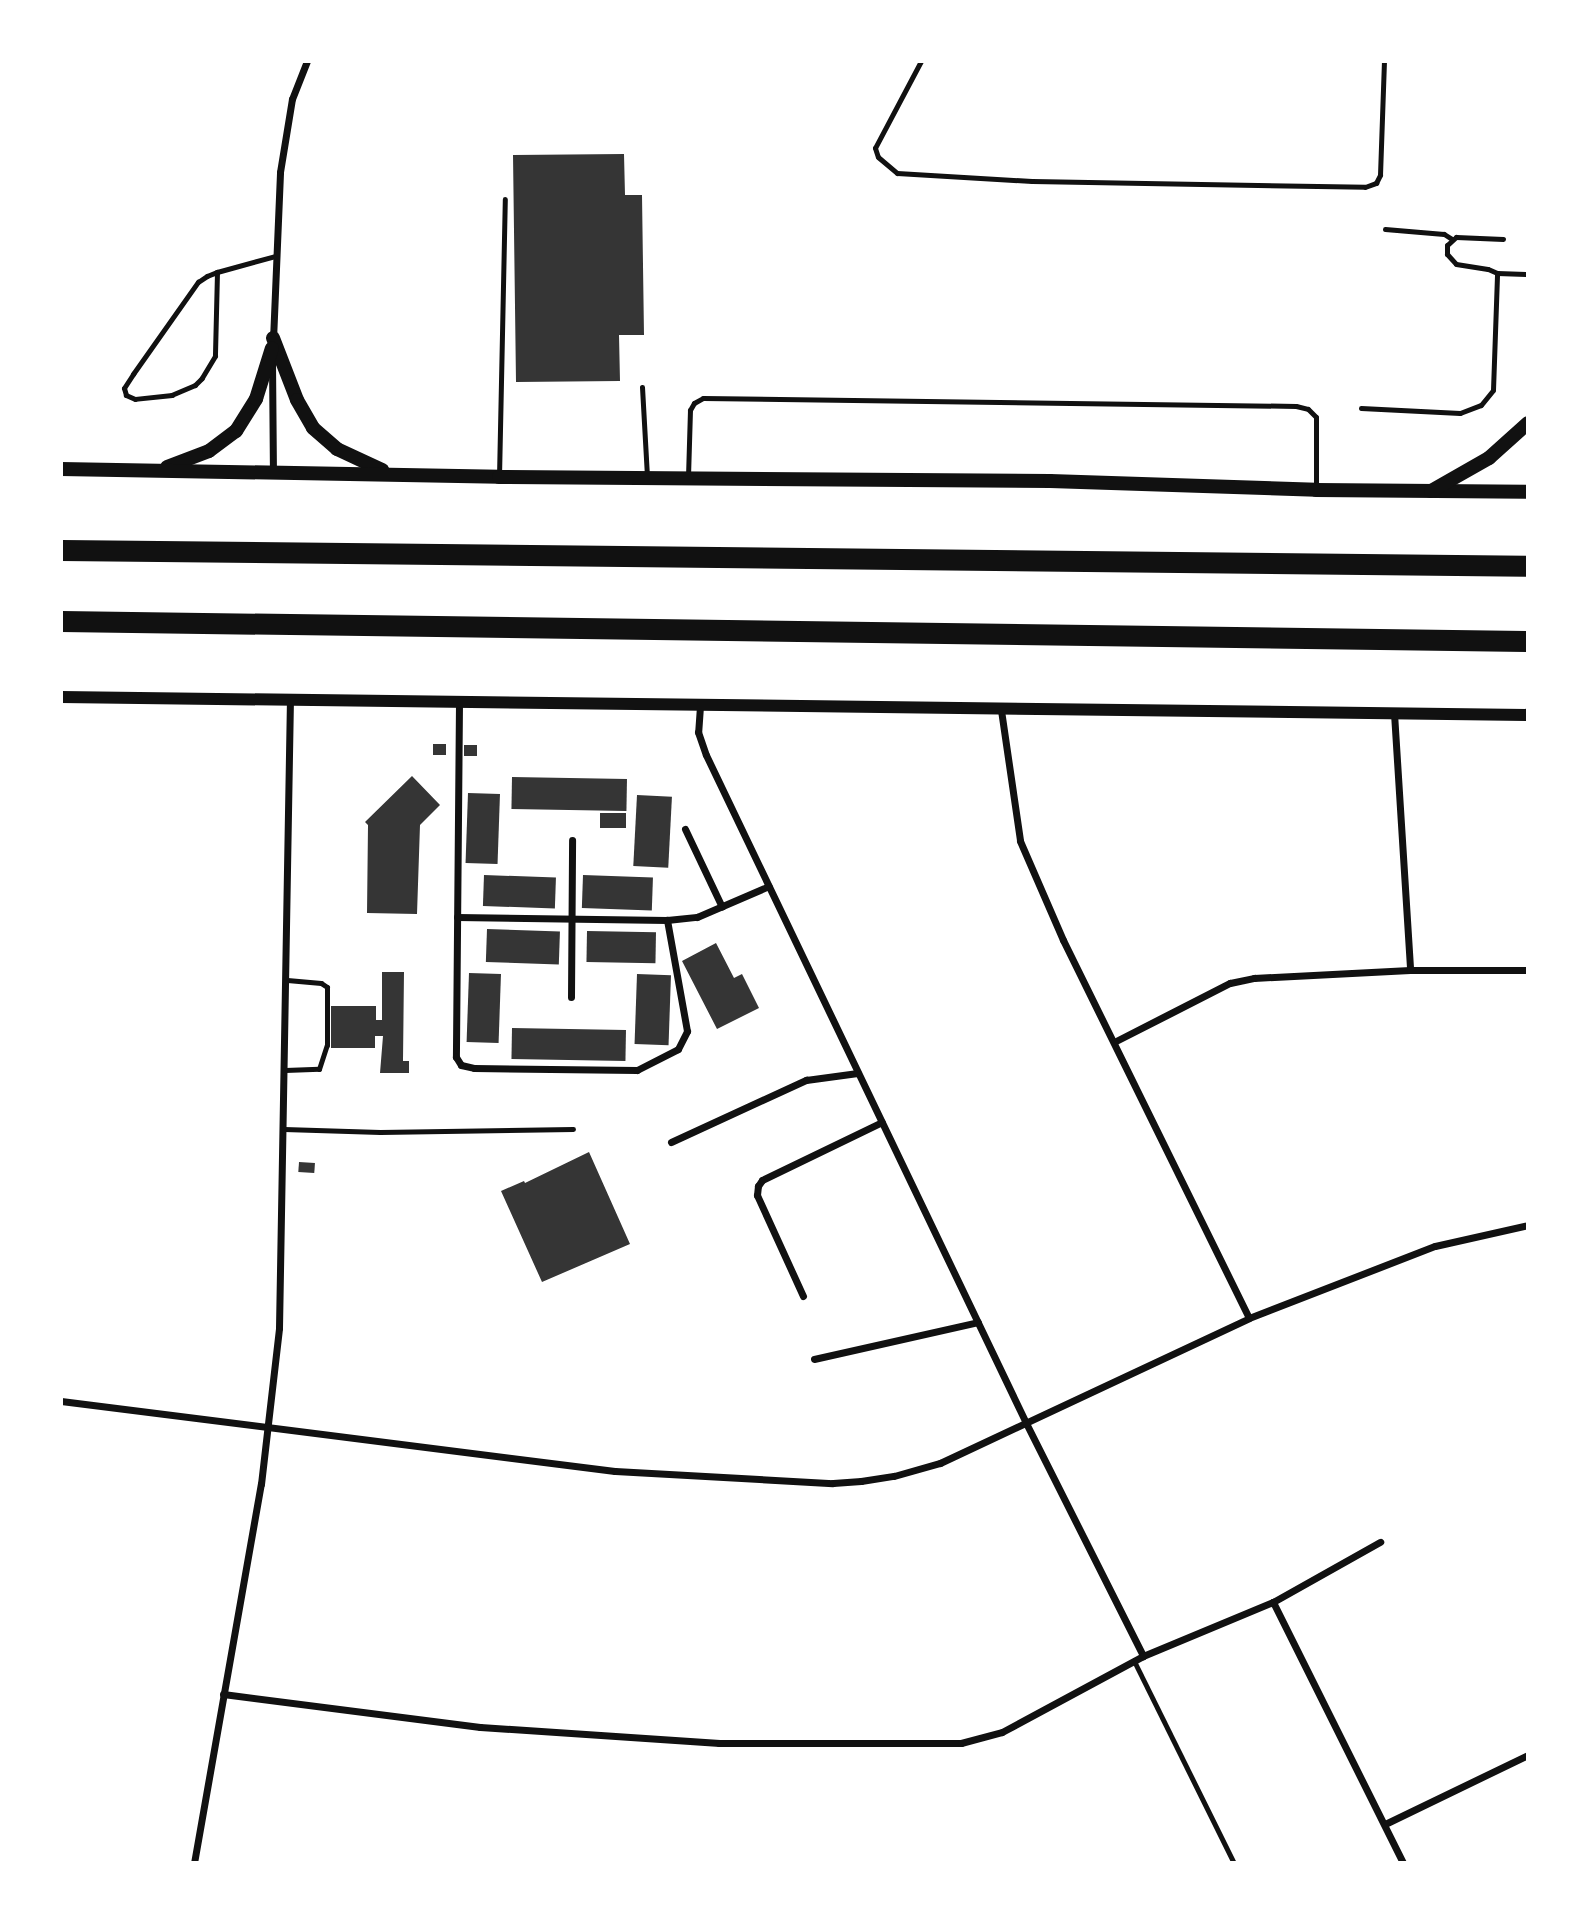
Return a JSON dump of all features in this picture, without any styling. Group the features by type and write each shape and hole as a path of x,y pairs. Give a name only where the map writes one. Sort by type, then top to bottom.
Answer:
{"highway":[{"path":"61,550 1528,566"},
{"path":"61,621 1528,641"}],"main road":[{"path":"273,343 297,400 313,428 337,449 389,473"},
{"path":"159,470 209,451 236,431 256,399 273,343"},
{"path":"1430,492 1489,458 1528,423"},
{"path":"61,469 499,477 1049,481 1430,492 1528,492"}],"street":[{"path":"274,471 275,256 286,130 292,99 307,61"},
{"path":"61,698 1528,715"},
{"path":"194,1863 270,1429 279,1328 290,701"},
{"path":"459,703 458,1061 474,1068 637,1070 670,1054 683,1041 687,1026 667,920"},
{"path":"700,706 697,721 706,755 1026,1423 1143,1656"},
{"path":"1001,710 1020,841 1114,1042 1249,1318"},
{"path":"1394,713 1410,970"},
{"path":"685,829 722,907"},
{"path":"571,997 572,840"},
{"path":"457,918 667,920 697,917 769,886"},
{"path":"1114,1042 1230,983 1273,975 1410,970 1528,970"},
{"path":"671,1142 806,1080 858,1073"},
{"path":"803,1296 757,1195 758,1186 762,1180 882,1122"},
{"path":"61,1401 615,1471 833,1483 894,1476 940,1463 1249,1318 1435,1246 1528,1225"},
{"path":"814,1359 978,1322"},
{"path":"223,1694 480,1727 719,1743 944,1745 1002,1732 1143,1656 1273,1602 1380,1542"},
{"path":"1273,1602 1403,1863"},
{"path":"1385,1824 1528,1755"}],"lane":[{"path":"921,61 876,148 878,158 897,173 1032,181 1365,187 1376,183 1380,175 1384,61"},
{"path":"499,477 505,199"},
{"path":"1385,229 1444,234 1452,239 1503,239"},
{"path":"1452,239 1447,245 1447,254 1453,263 1497,273 1528,274"},
{"path":"217,272 215,356 202,378 195,385 172,395 135,399 126,395 124,388 193,288 207,276 217,272 275,256"},
{"path":"1361,408 1460,413 1481,405 1493,390 1497,273"},
{"path":"642,387 647,477"},
{"path":"688,477 688,434 694,403 711,398 1296,406 1308,409 1316,417 1316,489"},
{"path":"285,1069 319,1069 327,1045 327,987 321,983 287,980"},
{"path":"284,1129 509,1132 573,1129"},
{"path":"1134,1661 1234,1863"}],"building":[{"path":"624,154 625,195 642,195 644,335 619,335 620,381 516,382 513,155"},
{"path":"433,744 446,744 446,755 433,755"},
{"path":"464,745 477,745 477,756 464,756"},
{"path":"412,776 440,805 420,825 417,914 367,913 368,825 365,822"},
{"path":"512,777 627,779 626,811 511,809"},
{"path":"468,793 500,794 498,864 466,863"},
{"path":"637,795 672,797 668,868 633,866"},
{"path":"600,813 626,813 626,828 600,828"},
{"path":"484,875 556,878 555,908 483,906"},
{"path":"583,875 653,877 652,910 582,908"},
{"path":"487,929 560,932 559,965 486,962"},
{"path":"587,931 656,932 655,963 586,962"},
{"path":"716,943 734,978 742,974 759,1008 717,1029 682,961"},
{"path":"382,972 404,972 403,1061 409,1061 409,1073 380,1073 383,1036 375,1036 375,1048 331,1048 331,1006 376,1006 376,1020 382,1020"},
{"path":"469,973 501,974 499,1043 467,1042"},
{"path":"637,974 671,975 669,1045 635,1044"},
{"path":"512,1028 626,1030 625,1061 511,1059"},
{"path":"589,1152 630,1244 542,1282 501,1191 524,1181 525,1183"},
{"path":"299,1162 315,1163 314,1173 298,1172"}]}
